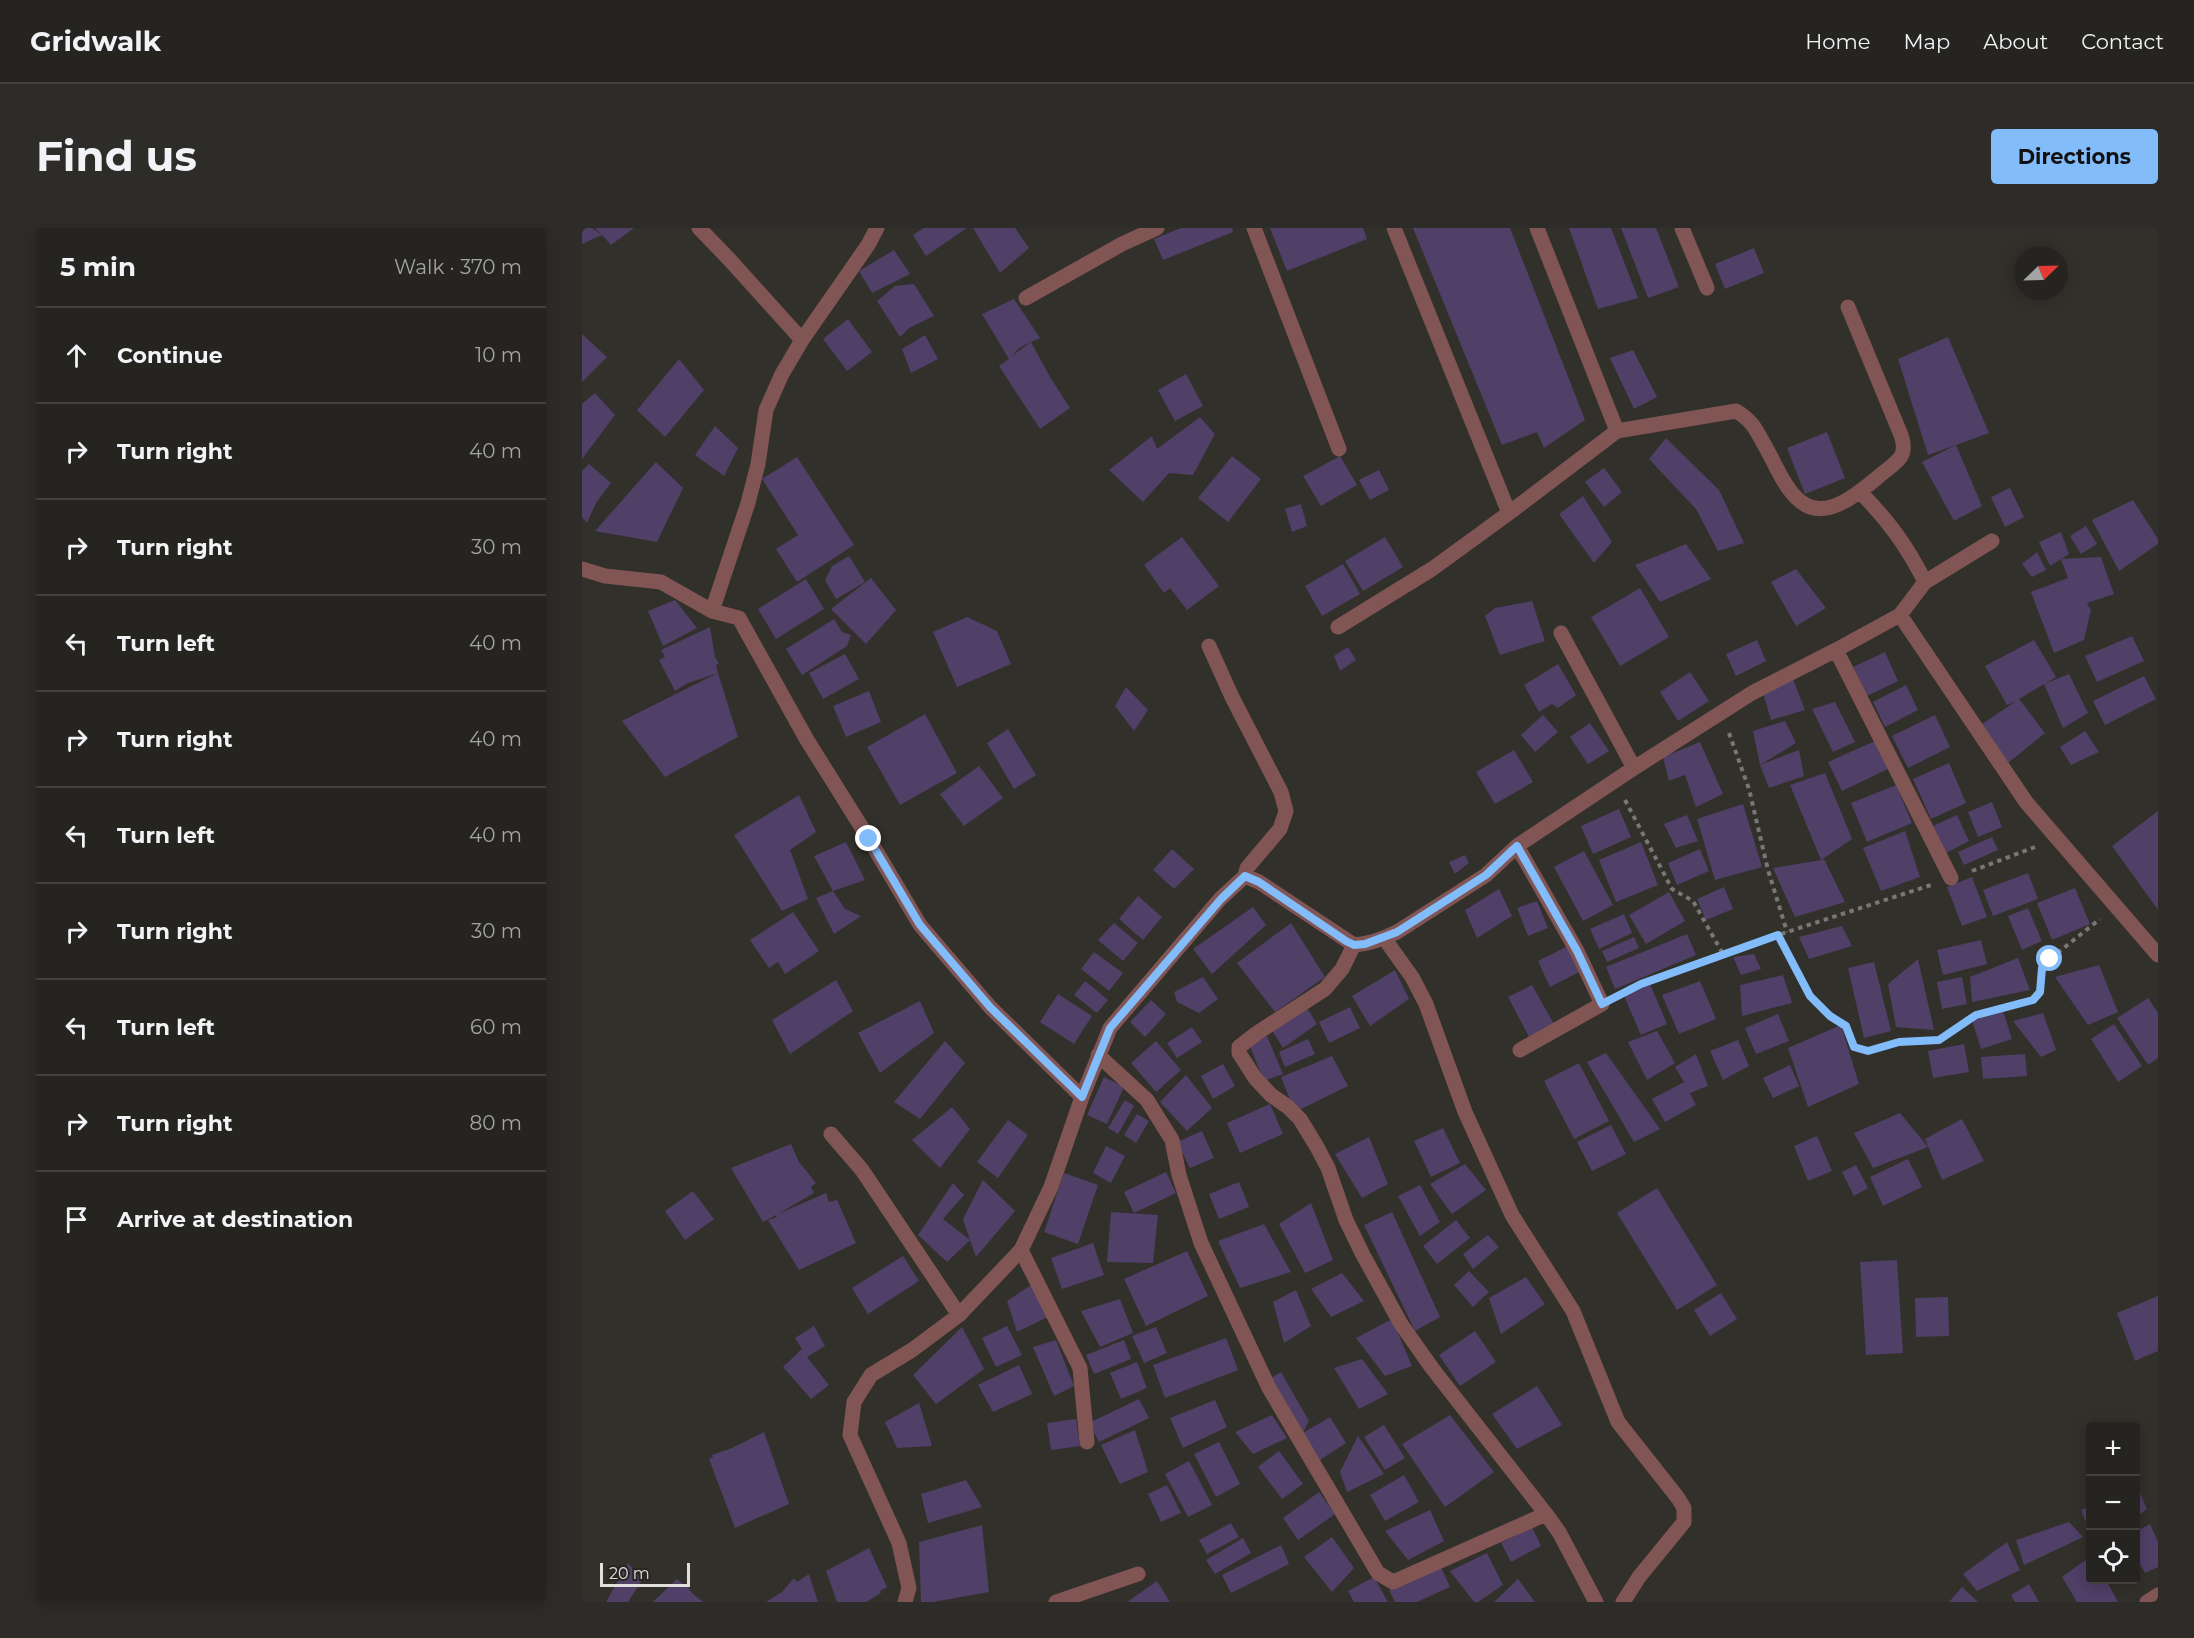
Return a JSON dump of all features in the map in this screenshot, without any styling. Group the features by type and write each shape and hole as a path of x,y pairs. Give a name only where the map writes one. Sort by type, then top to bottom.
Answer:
{"street":[{"path":"699,228 802,340"},
{"path":"712,611 748,503 758,464 766,410 782,374 802,340 878,228"},
{"path":"1026,298 1122,244 1156,228"},
{"path":"1254,228 1339,449"},
{"path":"1394,228 1509,513"},
{"path":"1537,228 1617,431"},
{"path":"1682,228 1707,288"},
{"path":"1338,627 1432,569 1617,431 1736,411 1749,419 1799,501 1810,508 1834,507 1860,492 1901,458 1905,448 1902,435 1848,307"},
{"path":"1860,492 1884,516 1911,554 1925,582"},
{"path":"1245,876 1259,882 1354,945 1384,938 1486,875 1517,846 1752,693 1900,615 1925,582 1992,541"},
{"path":"582,569 605,576 662,582 712,611 739,618 807,740 920,925 990,1007 1082,1097"},
{"path":"1900,615 2026,802 2158,955"},
{"path":"1561,633 1634,768"},
{"path":"905,1602 909,1588 899,1543 850,1435 854,1402 871,1375 912,1350 959,1315 1021,1250 1051,1187 1082,1097 1110,1028 1221,899 1245,876 1247,868 1280,829 1286,811 1281,792 1232,697 1209,646"},
{"path":"1836,650 1951,878"},
{"path":"1517,846 1577,951 1602,1004 1520,1050"},
{"path":"1384,938 1412,977 1426,1004 1465,1112 1512,1215 1573,1311 1618,1422 1684,1508 1684,1522 1639,1577 1623,1602"},
{"path":"1354,945 1342,969 1324,989 1257,1033 1239,1047 1239,1053 1255,1078 1300,1119 1328,1168 1346,1220 1363,1255 1401,1324 1432,1368 1559,1532 1596,1602"},
{"path":"1098,1055 1147,1100 1172,1140 1179,1175 1201,1243 1269,1388 1378,1573 1393,1582 1546,1514"},
{"path":"831,1134 862,1170 959,1315"},
{"path":"1021,1250 1080,1368 1087,1442"},
{"path":"1056,1602 1138,1574"},
{"path":"2147,1602 2158,1594"}],"path":[{"path":"1722,712 1749,789 1768,870 1787,932"},
{"path":"1616,781 1671,889 1693,901 1723,954"},
{"path":"1602,1004 1641,984 1723,954 1951,878 2056,838"},
{"path":"1778,935 1810,996 1830,1016 1846,1026 1854,1047 1868,1051 1899,1042 1939,1040 1976,1015 2033,1000 2040,992 2042,968 2050,959 2116,907"}],"building":[{"path":"582,228 592,228 602,235 582,244"},
{"path":"595,228 634,228 611,245"},
{"path":"924,228 967,228 926,256 913,235"},
{"path":"973,228 1015,228 1029,248 1000,273"},
{"path":"1181,228 1232,228 1233,232 1163,260 1154,239"},
{"path":"1270,228 1363,228 1367,239 1287,271"},
{"path":"1413,228 1510,228 1585,420 1544,448 1537,432 1502,445"},
{"path":"1569,228 1611,228 1638,298 1598,309"},
{"path":"1621,228 1656,228 1679,287 1648,298"},
{"path":"1754,248 1764,273 1725,289 1715,264"},
{"path":"894,250 910,274 872,293 859,271"},
{"path":"914,284 934,316 909,328 900,337 877,301 895,286"},
{"path":"1014,299 1040,338 1031,342 1070,408 1040,429 999,366 1009,359 982,314","holes":["1031,342 1012,356 1019,348"]},
{"path":"848,319 872,352 847,371 823,339"},
{"path":"582,334 607,357 582,382"},
{"path":"925,335 938,359 911,373 902,349"},
{"path":"1948,337 1989,433 1928,455 1898,359"},
{"path":"1633,350 1657,397 1634,409 1610,358"},
{"path":"679,359 704,390 665,437 637,410"},
{"path":"1186,374 1203,406 1175,421 1158,390"},
{"path":"595,393 615,415 582,459 582,404"},
{"path":"1200,417 1215,434 1193,475 1169,473 1143,502 1109,470 1152,436 1157,449"},
{"path":"715,426 738,448 724,476 695,455"},
{"path":"1827,432 1845,478 1805,494 1787,448"},
{"path":"1666,438 1719,490 1744,543 1718,551 1696,509 1649,459"},
{"path":"1956,445 1982,506 1954,521 1922,462"},
{"path":"1232,456 1261,479 1228,522 1198,498"},
{"path":"1340,456 1357,485 1321,506 1303,476"},
{"path":"797,457 854,545 797,582 776,549 798,535 762,479"},
{"path":"656,462 683,488 657,542 595,531"},
{"path":"589,464 611,483 596,503 587,523 582,517 582,471"},
{"path":"1604,468 1622,492 1604,507 1585,482"},
{"path":"1379,470 1389,490 1370,500 1359,480"},
{"path":"2010,488 2024,517 2005,527 1991,497"},
{"path":"1583,496 1612,542 1594,563 1559,514"},
{"path":"2133,500 2158,539 2158,544 2119,571 2092,520"},
{"path":"1301,504 1307,526 1292,532 1285,509"},
{"path":"2086,526 2097,544 2081,554 2070,536"},
{"path":"2061,532 2069,554 2050,566 2039,542"},
{"path":"1182,537 1219,586 1187,610 1170,588 1164,593 1144,565"},
{"path":"1385,537 1403,567 1363,591 1345,561"},
{"path":"1686,544 1711,579 1660,602 1635,565"},
{"path":"2037,552 2046,570 2032,577 2022,564"},
{"path":"849,556 865,582 836,599 825,580 832,566"},
{"path":"2101,557 2114,594 2087,603 2091,610 2084,640 2054,653 2031,592 2068,578 2061,559"},
{"path":"1343,564 1360,594 1322,616 1305,586"},
{"path":"1796,569 1826,608 1796,626 1771,582"},
{"path":"871,578 896,610 866,644 831,609"},
{"path":"806,579 824,609 776,639 758,609"},
{"path":"1640,588 1669,637 1620,666 1591,617"},
{"path":"675,600 697,628 663,646 648,611"},
{"path":"1532,601 1545,641 1500,655 1485,616 1495,608"},
{"path":"967,617 997,631 1011,664 957,687 933,632"},
{"path":"834,619 842,632 851,635 847,646 802,675 786,649"},
{"path":"710,627 715,657 719,664 716,665 718,673 688,683 675,691 659,660 665,657 661,650"},
{"path":"2132,636 2144,661 2097,682 2085,656"},
{"path":"1757,640 1766,661 1736,676 1726,654"},
{"path":"2034,640 2056,677 2019,699 2045,733 2008,763 1982,724 2016,701 2007,705 1985,666"},
{"path":"1348,647 1356,660 1340,671 1334,656"},
{"path":"1885,652 1898,681 1867,696 1853,667"},
{"path":"845,654 859,679 823,699 809,673"},
{"path":"1558,664 1576,695 1558,708 1552,704 1539,712 1524,685"},
{"path":"1690,672 1709,701 1678,721 1660,692"},
{"path":"718,673 738,737 665,777 622,721"},
{"path":"2069,674 2088,713 2063,728 2044,684"},
{"path":"2144,676 2156,699 2105,725 2093,701"},
{"path":"1793,679 1805,710 1771,720 1763,693"},
{"path":"1906,685 1918,710 1885,727 1873,702"},
{"path":"1126,687 1148,710 1134,731 1115,706"},
{"path":"869,691 881,722 846,737 833,706"},
{"path":"1835,702 1855,742 1833,752 1812,709"},
{"path":"925,714 957,773 900,805 867,747"},
{"path":"1543,715 1558,732 1535,752 1521,735"},
{"path":"1935,715 1950,747 1908,768 1892,736"},
{"path":"1785,721 1796,743 1760,765 1753,731"},
{"path":"1590,723 1609,751 1588,764 1570,737"},
{"path":"1008,729 1036,775 1014,789 987,743"},
{"path":"2085,731 2099,752 2071,765 2060,747"},
{"path":"1877,740 1890,768 1842,791 1828,762"},
{"path":"1700,742 1723,794 1696,807 1685,775 1669,781 1663,757"},
{"path":"1514,750 1533,782 1495,804 1476,772"},
{"path":"1799,750 1804,776 1769,788 1760,765"},
{"path":"1949,763 1966,803 1931,819 1913,779"},
{"path":"979,766 1003,798 964,826 940,794"},
{"path":"1825,773 1852,839 1821,860 1790,785"},
{"path":"1896,785 1912,823 1867,842 1851,803"},
{"path":"799,795 816,832 790,850 808,899 782,911 734,835"},
{"path":"1992,802 2002,827 1978,837 1968,812"},
{"path":"1743,804 1762,867 1715,880 1697,819"},
{"path":"1619,809 1631,837 1593,854 1581,826"},
{"path":"2158,811 2158,910 2112,846"},
{"path":"1687,815 1698,841 1676,848 1664,824"},
{"path":"1957,815 1969,841 1946,853 1933,826"},
{"path":"1905,831 1920,877 1881,891 1863,848"},
{"path":"1992,837 1998,850 1964,865 1958,852"},
{"path":"846,842 865,880 833,891 814,856"},
{"path":"1641,842 1658,885 1616,902 1599,860"},
{"path":"1172,849 1194,869 1174,889 1153,870"},
{"path":"1700,849 1709,871 1677,885 1668,863"},
{"path":"1584,851 1613,905 1583,921 1554,867"},
{"path":"1465,855 1469,863 1455,874 1449,862"},
{"path":"1824,859 1845,902 1795,917 1773,868"},
{"path":"2028,873 2038,899 1993,916 1983,890"},
{"path":"1972,877 1987,917 1962,926 1947,887"},
{"path":"1724,887 1733,909 1706,920 1697,899"},
{"path":"2075,888 2090,924 2052,940 2037,903"},
{"path":"1499,889 1512,916 1477,938 1465,910"},
{"path":"833,891 845,909 861,916 834,934 816,898"},
{"path":"1669,892 1685,921 1646,944 1629,915"},
{"path":"1138,896 1162,917 1143,940 1119,919"},
{"path":"1537,901 1548,928 1528,936 1517,908"},
{"path":"1253,907 1266,925 1212,974 1193,949"},
{"path":"2028,908 2042,941 2022,950 2008,916"},
{"path":"793,912 819,951 785,974 778,962 769,968 750,940"},
{"path":"1624,914 1632,933 1599,949 1590,929"},
{"path":"1114,923 1138,943 1123,961 1098,940"},
{"path":"1291,923 1325,977 1275,1012 1237,963"},
{"path":"1842,926 1852,946 1809,959 1799,937"},
{"path":"1687,934 1696,955 1615,989 1606,967"},
{"path":"1634,937 1639,948 1607,962 1602,951"},
{"path":"1981,940 1987,964 1943,975 1937,950"},
{"path":"1568,946 1581,971 1550,987 1538,961"},
{"path":"1094,952 1123,973 1109,991 1081,969"},
{"path":"1754,954 1761,969 1741,975 1733,957"},
{"path":"2018,958 2030,990 1972,1002 1970,977"},
{"path":"1918,959 1934,1030 1896,1027 1888,984"},
{"path":"1874,962 1891,1031 1864,1038 1848,968"},
{"path":"2099,965 2118,1012 2088,1025 2055,977"},
{"path":"1395,970 1409,999 1370,1026 1352,996"},
{"path":"1783,975 1792,1003 1742,1016 1740,985"},
{"path":"1203,977 1218,999 1199,1013 1177,1002 1174,992"},
{"path":"1962,977 1967,1004 1942,1009 1937,982"},
{"path":"836,980 853,1011 790,1054 772,1020"},
{"path":"1085,981 1108,1000 1097,1013 1074,995"},
{"path":"1700,981 1716,1019 1679,1034 1662,995"},
{"path":"1650,984 1667,1024 1641,1035 1624,996"},
{"path":"1532,985 1554,1024 1529,1037 1508,997"},
{"path":"1058,994 1092,1016 1074,1044 1040,1022"},
{"path":"2148,998 2158,1013 2158,1058 2148,1065 2117,1018"},
{"path":"1151,1000 1166,1014 1145,1037 1130,1022"},
{"path":"920,1001 934,1033 880,1073 858,1033"},
{"path":"1305,1005 1317,1024 1283,1048 1270,1027"},
{"path":"1350,1007 1360,1028 1329,1043 1319,1022"},
{"path":"2003,1011 2012,1039 1981,1049 1972,1020"},
{"path":"2043,1013 2056,1050 2041,1057 2013,1021"},
{"path":"1778,1014 1789,1041 1756,1054 1745,1028"},
{"path":"2114,1024 2142,1066 2118,1082 2091,1039"},
{"path":"1841,1025 1859,1084 1808,1107 1788,1048"},
{"path":"1192,1027 1202,1042 1177,1058 1167,1043"},
{"path":"1657,1031 1675,1063 1647,1080 1628,1042"},
{"path":"1267,1036 1283,1074 1264,1081 1249,1044"},
{"path":"1308,1039 1315,1054 1285,1067 1279,1052"},
{"path":"1738,1040 1749,1066 1723,1080 1710,1051"},
{"path":"945,1041 965,1063 920,1119 894,1102"},
{"path":"1156,1041 1181,1070 1156,1092 1131,1063"},
{"path":"1964,1044 1969,1072 1933,1078 1928,1051"},
{"path":"1606,1053 1660,1129 1634,1142 1587,1062"},
{"path":"1696,1054 1708,1086 1690,1093 1696,1105 1665,1122 1652,1099 1684,1082 1675,1067"},
{"path":"2025,1054 2027,1076 1983,1079 1981,1057"},
{"path":"1332,1056 1348,1086 1295,1112 1281,1077"},
{"path":"1579,1063 1609,1121 1574,1139 1544,1081"},
{"path":"1223,1064 1235,1086 1213,1099 1201,1076"},
{"path":"1790,1065 1799,1086 1773,1098 1763,1078"},
{"path":"1186,1075 1212,1108 1187,1131 1160,1102"},
{"path":"1104,1077 1124,1087 1107,1124 1087,1115"},
{"path":"1125,1100 1134,1106 1118,1134 1108,1128"},
{"path":"1270,1104 1283,1134 1240,1153 1227,1123"},
{"path":"952,1107 970,1129 940,1168 912,1140"},
{"path":"1900,1113 1928,1147 1873,1168 1854,1133"},
{"path":"1137,1114 1149,1121 1136,1143 1124,1135"},
{"path":"1962,1119 1984,1161 1942,1180 1925,1139"},
{"path":"1008,1120 1028,1135 998,1178 977,1162"},
{"path":"1611,1125 1626,1154 1592,1171 1577,1142"},
{"path":"1443,1128 1460,1163 1431,1177 1414,1141"},
{"path":"1202,1131 1214,1158 1190,1168 1177,1142"},
{"path":"1817,1136 1832,1171 1808,1181 1794,1146"},
{"path":"1369,1137 1388,1184 1362,1198 1335,1154"},
{"path":"791,1144 799,1162 816,1183 811,1187 814,1193 778,1214 826,1193 829,1202 837,1200 856,1243 799,1270 768,1220 777,1217 776,1215 763,1222 731,1168"},
{"path":"1106,1146 1125,1156 1111,1183 1093,1173"},
{"path":"1908,1159 1922,1187 1883,1206 1870,1177"},
{"path":"1465,1164 1486,1190 1452,1214 1430,1184"},
{"path":"1856,1165 1868,1188 1854,1196 1842,1172"},
{"path":"1166,1172 1176,1193 1134,1213 1124,1192"},
{"path":"1064,1173 1098,1185 1078,1244 1044,1232"},
{"path":"983,1180 1015,1211 976,1257 963,1219"},
{"path":"1239,1182 1249,1207 1219,1219 1209,1194"},
{"path":"953,1183 964,1195 943,1219 970,1240 947,1262 918,1235"},
{"path":"1420,1185 1440,1222 1420,1236 1398,1196"},
{"path":"1657,1188 1717,1285 1677,1310 1617,1213"},
{"path":"693,1191 714,1219 685,1240 665,1211"},
{"path":"1311,1203 1333,1260 1305,1273 1279,1224"},
{"path":"1111,1212 1158,1215 1153,1263 1107,1262"},
{"path":"1392,1212 1440,1317 1415,1331 1364,1225"},
{"path":"1456,1220 1470,1238 1437,1264 1423,1246"},
{"path":"1264,1224 1291,1272 1240,1288 1218,1241"},
{"path":"1488,1235 1499,1247 1473,1269 1463,1254"},
{"path":"1093,1243 1104,1275 1062,1289 1051,1258"},
{"path":"1187,1251 1208,1296 1146,1326 1124,1279"},
{"path":"903,1256 919,1281 868,1314 852,1288"},
{"path":"1897,1260 1903,1353 1866,1355 1860,1262"},
{"path":"1469,1271 1489,1292 1473,1307 1454,1285"},
{"path":"1342,1273 1364,1301 1331,1317 1311,1289"},
{"path":"1526,1277 1545,1304 1501,1334 1489,1298"},
{"path":"1037,1281 1054,1314 1017,1332 1007,1301"},
{"path":"1296,1290 1311,1326 1284,1343 1273,1302"},
{"path":"1721,1293 1737,1319 1710,1336 1694,1310"},
{"path":"2158,1296 2158,1351 2135,1361 2117,1313"},
{"path":"1948,1297 1949,1336 1916,1337 1915,1298"},
{"path":"1120,1299 1133,1333 1100,1347 1081,1311"},
{"path":"1392,1319 1412,1366 1385,1376 1356,1338"},
{"path":"814,1326 825,1346 807,1357 829,1385 811,1399 783,1367 802,1349 795,1338"},
{"path":"1007,1326 1022,1355 996,1367 982,1338"},
{"path":"962,1327 984,1369 936,1404 913,1375"},
{"path":"1156,1327 1167,1353 1144,1363 1132,1336"},
{"path":"1475,1331 1496,1362 1460,1386 1439,1355"},
{"path":"1226,1338 1238,1370 1165,1398 1153,1365"},
{"path":"1056,1340 1074,1386 1054,1396 1033,1347"},
{"path":"1124,1340 1131,1359 1094,1374 1086,1355"},
{"path":"1362,1359 1388,1394 1359,1409 1334,1368"},
{"path":"1137,1362 1147,1388 1121,1399 1110,1373"},
{"path":"1019,1365 1032,1394 993,1412 978,1385"},
{"path":"1281,1372 1309,1421 1303,1433 1271,1378"},
{"path":"1537,1386 1562,1425 1517,1449 1492,1414"},
{"path":"1139,1399 1149,1418 1099,1442 1089,1423"},
{"path":"1215,1400 1227,1427 1183,1448 1170,1418"},
{"path":"919,1403 932,1446 897,1448 885,1422"},
{"path":"1272,1415 1287,1438 1253,1454 1235,1432"},
{"path":"1450,1415 1494,1472 1445,1507 1402,1444"},
{"path":"1330,1417 1346,1443 1320,1460 1303,1433"},
{"path":"1076,1419 1080,1446 1051,1450 1047,1423"},
{"path":"1384,1425 1405,1458 1385,1470 1364,1437"},
{"path":"1135,1430 1148,1472 1120,1484 1101,1445"},
{"path":"764,1432 789,1504 735,1528 709,1459 713,1457 712,1455"},
{"path":"1358,1436 1384,1474 1347,1492 1340,1472"},
{"path":"1219,1442 1240,1484 1216,1497 1194,1454"},
{"path":"1279,1451 1303,1484 1282,1499 1258,1467"},
{"path":"1189,1461 1212,1505 1188,1517 1165,1474"},
{"path":"1404,1475 1419,1502 1385,1521 1370,1495"},
{"path":"966,1480 982,1507 928,1523 921,1494"},
{"path":"1167,1485 1181,1513 1161,1522 1148,1494"},
{"path":"1319,1492 1335,1514 1298,1540 1283,1518"},
{"path":"2140,1492 2147,1509 2140,1514"},
{"path":"2086,1508 2086,1523 2081,1510"},
{"path":"1430,1510 1444,1541 1408,1560 1385,1531"},
{"path":"2069,1522 2083,1537 2024,1565 2016,1540"},
{"path":"1231,1523 1239,1537 1207,1554 1199,1540"},
{"path":"2150,1524 2158,1542 2158,1567 2145,1573 2140,1564 2140,1530"},
{"path":"982,1525 989,1592 921,1602 919,1542"},
{"path":"1532,1527 1541,1546 1511,1562 1501,1543"},
{"path":"1332,1537 1354,1568 1332,1592 1304,1557"},
{"path":"1243,1538 1251,1553 1215,1574 1206,1560"},
{"path":"2007,1542 2020,1570 1977,1591 1963,1574"},
{"path":"1281,1545 1289,1564 1231,1593 1222,1575"},
{"path":"869,1548 887,1587 866,1602 837,1602 826,1571"},
{"path":"1487,1553 1503,1585 1478,1602 1474,1602 1450,1571"},
{"path":"2086,1560 2086,1584 2108,1584 2118,1602 2077,1602 2062,1577"},
{"path":"628,1563 642,1580 628,1602 606,1602"},
{"path":"1441,1567 1450,1587 1417,1602 1395,1602 1389,1590"},
{"path":"809,1574 818,1602 766,1602 782,1592 794,1578 797,1582"},
{"path":"1374,1577 1388,1602 1354,1602 1348,1591"},
{"path":"677,1579 685,1586 687,1584 691,1592 703,1602 653,1602"},
{"path":"1518,1579 1535,1602 1494,1602"},
{"path":"1157,1581 1170,1602 1127,1602"},
{"path":"2029,1584 2039,1602 2015,1602 2011,1595"},
{"path":"1962,1587 1978,1602 1949,1602"}],"route":[{"path":"869,839 920,925 990,1007 1082,1097 1110,1028 1221,899 1245,876 1259,882 1346,941 1354,945 1365,944 1397,932 1486,875 1517,846 1577,951 1602,1004 1641,984 1778,935 1810,996 1830,1016 1839,1019 1846,1026 1854,1047 1868,1051 1899,1042 1939,1040 1976,1015 2033,1000 2040,992 2042,968 2050,959"}]}
